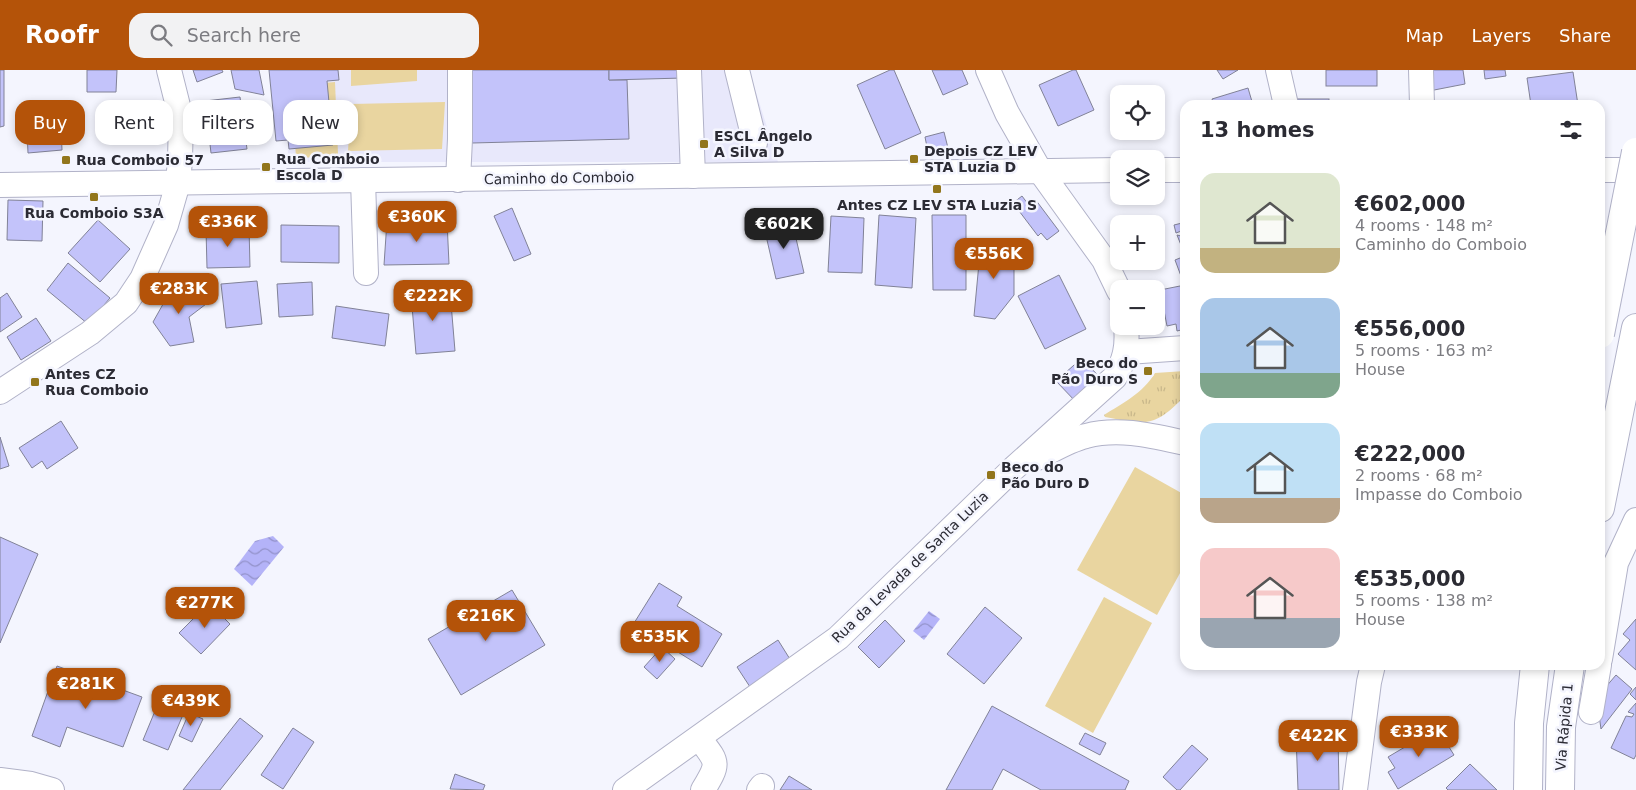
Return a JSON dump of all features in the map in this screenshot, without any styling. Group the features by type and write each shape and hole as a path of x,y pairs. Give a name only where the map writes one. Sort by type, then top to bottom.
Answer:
{"highway":[{"path":"1605,309 1636,152"},
{"path":"1605,483 1636,327"},
{"path":"1528,790 1529,723 1534,670"},
{"name":"Via Rápida 1","path":"1560,790 1561,727 1569,670"}],"street":[{"path":"0,392 90,333 126,303 142,279 162,234 178,183 181,118 169,70"},
{"path":"458,180 460,70"},
{"path":"689,70 693,176"},
{"path":"737,70 755,143"},
{"path":"988,70 1007,113 1040,171 1104,260 1114,280"},
{"path":"1278,70 1285,100"},
{"path":"1420,70 1422,100"},
{"name":"Caminho do Comboio","path":"0,185 1110,170"},
{"path":"1165,170 1180,170"},
{"path":"1605,170 1636,170"},
{"path":"363,180 366,273"},
{"path":"1605,328 1636,327"},
{"name":"Rua da Levada de Santa Luzia","path":"625,790 838,638 1013,469 1115,377 1127,352 1126,335"},
{"path":"1127,352 1180,348"},
{"path":"1013,469 1072,441 1097,434 1117,432 1146,434 1180,442"},
{"path":"1605,629 1616,563 1636,520"},
{"path":"1355,790 1368,682 1372,670"},
{"path":"1591,712 1598,670"},
{"path":"699,738 716,763 714,771 703,790"},
{"path":"0,780 31,784 52,790"}],"shaded area":[{"path":"287,70 749,70 778,162 288,162 288,145 358,145 358,100 287,100"}],"green space":[{"path":"351,70 417,70 417,81 351,86"},
{"path":"335,82 336,100 293,100 292,86"},
{"path":"445,102 442,149 348,151 348,145 358,145 358,104"},
{"path":"295,145 338,145 338,154 296,159"},
{"path":"1180,371 1180,401 1165,414 1149,422 1130,422 1105,417 1104,415 1139,392 1155,373"},
{"path":"1135,467 1180,492 1180,573 1157,615 1077,570"},
{"path":"1104,597 1152,623 1093,733 1045,706"}],"water":[{"path":"273,536 284,547 252,586 234,569 255,541"},
{"path":"929,611 940,619 924,640 913,631"}],"building":[{"path":"0,70 4,70 4,126 0,127"},
{"path":"87,70 117,70 116,92 87,92"},
{"path":"193,70 222,70 223,72 197,82"},
{"path":"231,70 259,70 264,95 235,89"},
{"path":"269,70 338,70 339,80 327,81 329,100 283,100 283,140 276,141"},
{"path":"470,70 609,70 609,80 627,80 629,139 472,143"},
{"path":"609,70 683,70 683,78 609,80"},
{"path":"890,70 894,70 921,133 885,149 857,85"},
{"path":"932,70 962,70 968,84 943,95"},
{"path":"1076,70 1094,110 1058,126 1039,85"},
{"path":"1217,70 1238,70 1223,79"},
{"path":"1326,70 1377,70 1377,86 1326,86"},
{"path":"1424,70 1463,70 1465,84 1429,91"},
{"path":"1484,70 1505,70 1506,76 1485,79"},
{"path":"1573,72 1577,100 1530,100 1527,78"},
{"path":"1248,88 1252,100 1212,100"},
{"path":"240,97 240,100 214,100"},
{"path":"1294,99 1329,99 1329,100"},
{"path":"944,132 948,148 928,152 925,137"},
{"path":"28,145 62,145 62,150 28,153"},
{"path":"210,145 246,145 247,149 211,153"},
{"path":"289,145 333,145 289,149"},
{"path":"1022,196 1028,204 1035,199 1059,231 1047,240 1041,233 1038,236 1013,203"},
{"path":"8,200 43,201 42,241 7,240"},
{"path":"512,208 531,254 514,261 494,216"},
{"path":"879,215 916,218 912,288 875,285"},
{"path":"932,215 966,215 966,290 933,290"},
{"path":"831,216 864,218 862,273 828,272"},
{"path":"98,220 130,249 100,282 68,253"},
{"path":"387,221 447,221 449,264 384,265"},
{"path":"792,221 804,273 776,279 764,227"},
{"path":"1180,224 1180,232 1176,233 1174,225"},
{"path":"281,225 339,226 339,263 281,262"},
{"path":"249,227 250,267 207,268 206,229"},
{"path":"981,242 1014,249 1014,295 995,319 974,316"},
{"path":"1180,258 1180,273 1175,260"},
{"path":"68,263 110,298 88,324 47,290"},
{"path":"1059,275 1086,329 1045,349 1018,296"},
{"path":"176,281 210,301 189,317 194,342 170,346 153,322"},
{"path":"257,281 262,324 226,328 221,284"},
{"path":"312,282 313,315 279,317 277,284"},
{"path":"1180,286 1180,330 1177,331 1176,324 1167,326 1165,289"},
{"path":"450,291 455,351 416,354 411,294"},
{"path":"7,293 22,317 0,332 0,298"},
{"path":"336,306 389,314 385,346 332,338"},
{"path":"36,318 51,341 21,360 7,337"},
{"path":"1082,358 1102,380 1077,403 1056,381"},
{"path":"61,421 78,448 47,469 42,461 32,468 19,448"},
{"path":"0,437 9,466 0,469"},
{"path":"0,537 38,554 0,643"},
{"path":"659,583 682,597 677,606 722,634 702,667 657,639 649,650 626,636"},
{"path":"512,590 545,645 461,695 428,639"},
{"path":"209,603 230,624 201,654 179,633"},
{"path":"985,607 1022,638 984,684 947,654"},
{"path":"1636,619 1636,670 1618,654 1630,640 1623,634"},
{"path":"885,620 905,641 879,668 858,647"},
{"path":"778,640 793,664 752,690 737,667"},
{"path":"662,647 675,659 657,679 644,667"},
{"path":"57,666 142,697 123,747 67,727 60,747 32,736"},
{"path":"1616,675 1632,689 1601,729 1598,708 1599,695"},
{"path":"1636,687 1636,700 1630,694"},
{"path":"160,699 185,710 168,750 143,740"},
{"path":"1636,703 1636,755 1634,759 1611,748 1626,716 1632,717 1634,714 1628,712"},
{"path":"992,706 1129,781 1125,790 1041,790 1003,769 992,790 946,790"},
{"path":"189,713 203,719 192,742 179,736"},
{"path":"240,718 263,736 220,790 183,790"},
{"path":"293,728 314,742 283,789 261,775"},
{"path":"1437,728 1454,755 1398,789 1388,772 1395,768 1388,757"},
{"path":"1085,733 1106,743 1100,755 1079,744"},
{"path":"1338,734 1339,790 1298,790 1296,735"},
{"path":"1192,745 1208,759 1180,790 1177,790 1163,777"},
{"path":"1470,764 1497,790 1448,790 1446,788"},
{"path":"455,774 485,785 483,790 450,789"},
{"path":"789,776 812,790 780,790"}],"place":[{"name":"ESCL Ângelo A Silva D","path":"704,144"},
{"name":"Depois CZ LEV STA Luzia D","path":"914,159"},
{"name":"Rua Comboio 57","path":"66,160"},
{"name":"Rua Comboio Escola D","path":"266,167"},
{"name":"Antes CZ LEV STA Luzia S","path":"937,189"},
{"name":"Rua Comboio S3A","path":"94,197"},
{"name":"Beco do Pão Duro S","path":"1148,371"},
{"name":"Antes CZ Rua Comboio","path":"35,382"},
{"name":"Beco do Pão Duro D","path":"991,475"}]}
